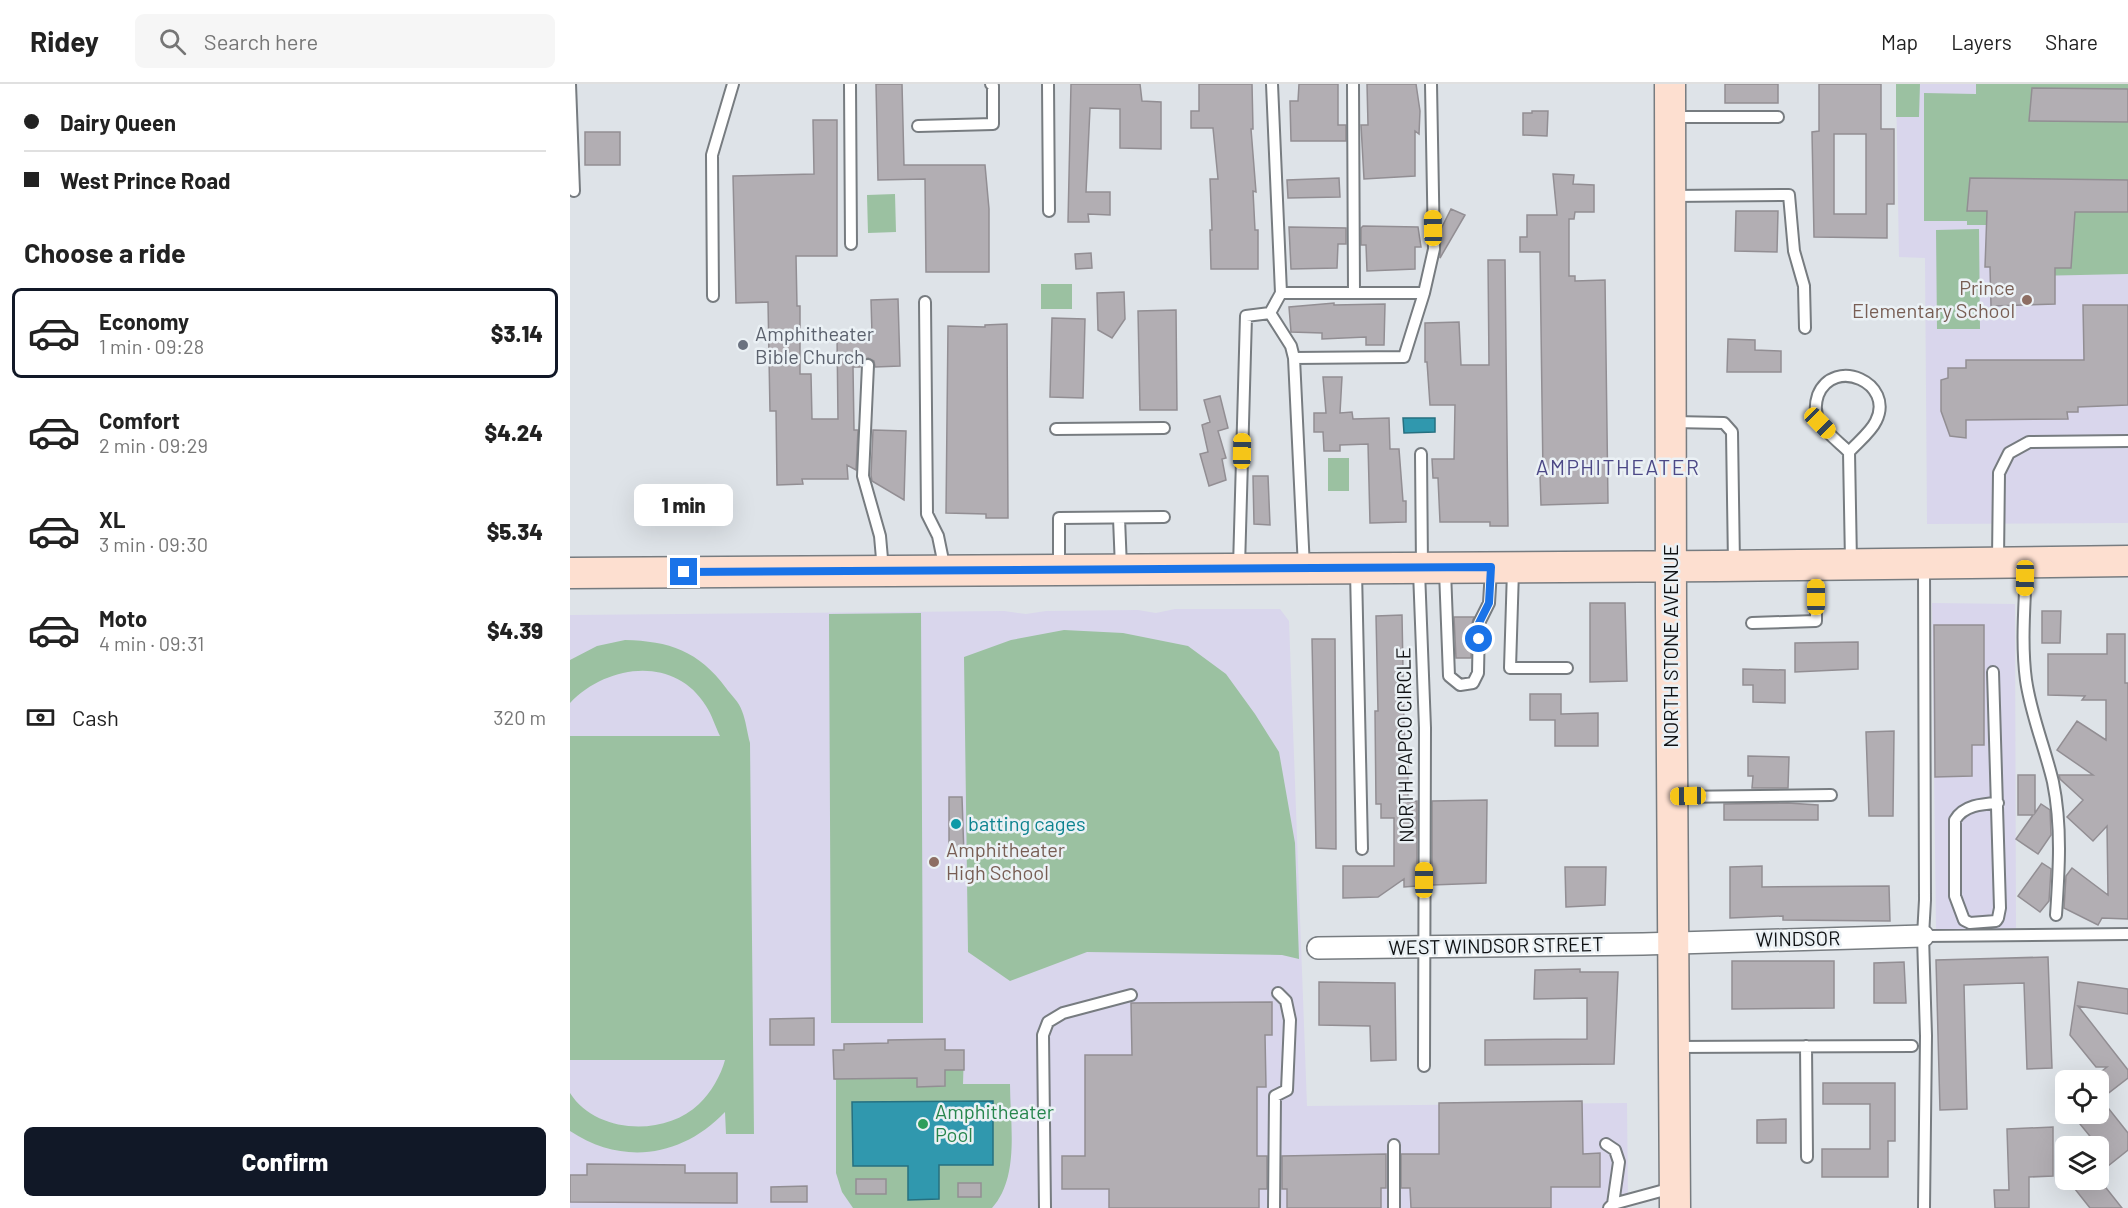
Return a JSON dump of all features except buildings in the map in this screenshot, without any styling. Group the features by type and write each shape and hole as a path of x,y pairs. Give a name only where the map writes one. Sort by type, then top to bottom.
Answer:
{"main road":[{"name":"NORTH STONE AVENUE","path":"1670,84 1675,1198"},
{"path":"570,573 1734,566 2128,561"}],"street":[{"name":"WINDSOR","path":"1673,942 1923,936"},
{"name":"WEST WINDSOR STREET","path":"1318,948 1673,942"}],"lane":[{"path":"570,84 574,191"},
{"path":"713,296 712,155 733,84"},
{"path":"850,84 850,244"},
{"path":"918,126 993,124 993,86 991,84"},
{"path":"1048,84 1049,211"},
{"path":"1269,313 1281,293 1272,84"},
{"path":"1353,84 1354,293"},
{"path":"1294,358 1404,357 1424,293 1434,249 1431,84"},
{"path":"1670,117 1778,117"},
{"path":"1670,196 1789,195 1794,251 1804,286 1805,328"},
{"path":"1281,293 1424,293"},
{"path":"925,302 927,514 938,536 945,570"},
{"path":"1269,313 1291,346 1294,358 1304,568"},
{"path":"1239,568 1246,316 1269,313"},
{"path":"868,365 863,476 880,536 883,571"},
{"path":"1849,452 1820,423 1816,407 1820,391 1825,385 1831,379 1848,375 1864,379 1870,385 1879,399 1880,408 1875,424 1849,452 1851,564"},
{"path":"1671,422 1724,423 1732,432 1734,566"},
{"path":"1056,429 1164,428"},
{"path":"2056,915 2060,861 2057,815 2053,784 2026,683 2024,652 1999,473 2009,453 2029,442 2128,441"},
{"path":"1421,454 1429,567 1449,676 1460,685 1473,683 1478,673 1479,623 1502,567"},
{"path":"1059,570 1059,518 1164,517"},
{"path":"1119,518 1121,569"},
{"path":"1924,563 1925,900 1923,936 1926,1036 1924,1208"},
{"path":"1752,623 1816,621 1816,564"},
{"name":"NORTH PAPCO CIRCLE","path":"1424,1066 1425,728 1429,567"},
{"path":"1502,567 1510,668 1568,668"},
{"path":"1356,568 1362,849"},
{"path":"1993,672 1998,803 2000,908 1996,921 1970,923 1964,920 1954,896 1955,820 1959,813 1980,804 1998,803"},
{"path":"1672,796 1831,795"},
{"path":"1923,936 2128,934"},
{"path":"1274,1208 1275,1096 1287,1090 1290,1020 1286,1001 1278,993"},
{"path":"1045,1208 1043,1035 1047,1022 1063,1013 1131,995"},
{"path":"1806,1046 1807,1157"},
{"path":"1674,1047 1912,1046"},
{"path":"1606,1144 1615,1150 1619,1162 1611,1206 1675,1198"},
{"path":"1394,1145 1394,1208"}],"shaded area":[{"name":"Prince Elementary School","path":"1896,84 2128,84 2128,523 1927,524 1925,258 1899,257"},
{"path":"1932,603 2015,604 2016,929 1936,931"},
{"name":"Amphitheater High School","path":"1175,609 1280,609 1289,621 1307,1106 1627,1103 1628,1208 570,1208 570,615 1004,611 1026,614 1046,611 1138,610 1156,613"}],"green space":[{"path":"1896,84 1920,84 1919,117 1896,117"},
{"path":"1976,84 2128,84 2128,274 1991,277 1988,225 1967,225 1967,221 1924,221 1924,93 1976,94"},
{"path":"895,194 896,232 868,233 867,195"},
{"path":"1979,229 1980,329 1937,329 1936,230"},
{"path":"1041,284 1072,284 1072,309 1041,309"},
{"path":"1328,458 1349,458 1349,491 1328,491"},
{"path":"921,613 923,1023 831,1023 829,614"},
{"path":"1064,630 1123,633 1188,646 1226,674 1255,714 1279,752 1295,843 1299,959 1282,955 1087,952 1010,981 968,952 964,657 1011,640"},
{"path":"625,640 656,643 682,650 705,665 716,675 739,705 745,719 750,743 754,1134 726,1134 725,1112 690,1139 651,1152 611,1149 590,1142 570,1131 570,1093 582,1107 596,1117 613,1123 650,1126 685,1115 699,1104 715,1084 725,1060 570,1060 570,736 720,736 708,709 693,690 677,679 659,672 621,673 585,690 570,703 570,660 597,646"},
{"name":"Amphitheater Pool","path":"924,1039 945,1039 945,1050 964,1050 963,1084 1010,1084 1012,1149 1007,1181 992,1208 853,1208 842,1192 836,1173 836,1080 834,1079 833,1050 844,1050 844,1044 924,1043"}],"water":[{"path":"1403,418 1435,418 1435,432 1404,433"},
{"name":"Amphitheater Pool","path":"993,1101 993,1165 939,1165 939,1199 908,1200 908,1166 853,1166 852,1102"}],"place":[{"name":"Prince Elementary School","path":"2027,300"},
{"name":"Amphitheater Bible Church","path":"743,345"},
{"name":"batting cages","path":"956,824"},
{"name":"Amphitheater High School","path":"934,862"},
{"name":"Amphitheater Pool","path":"923,1124"}],"district":[{"name":"AMPHITHEATER","path":"1618,468"}],"route":[{"path":"684,572 1491,567 1489,603 1479,623 1479,639"}]}
